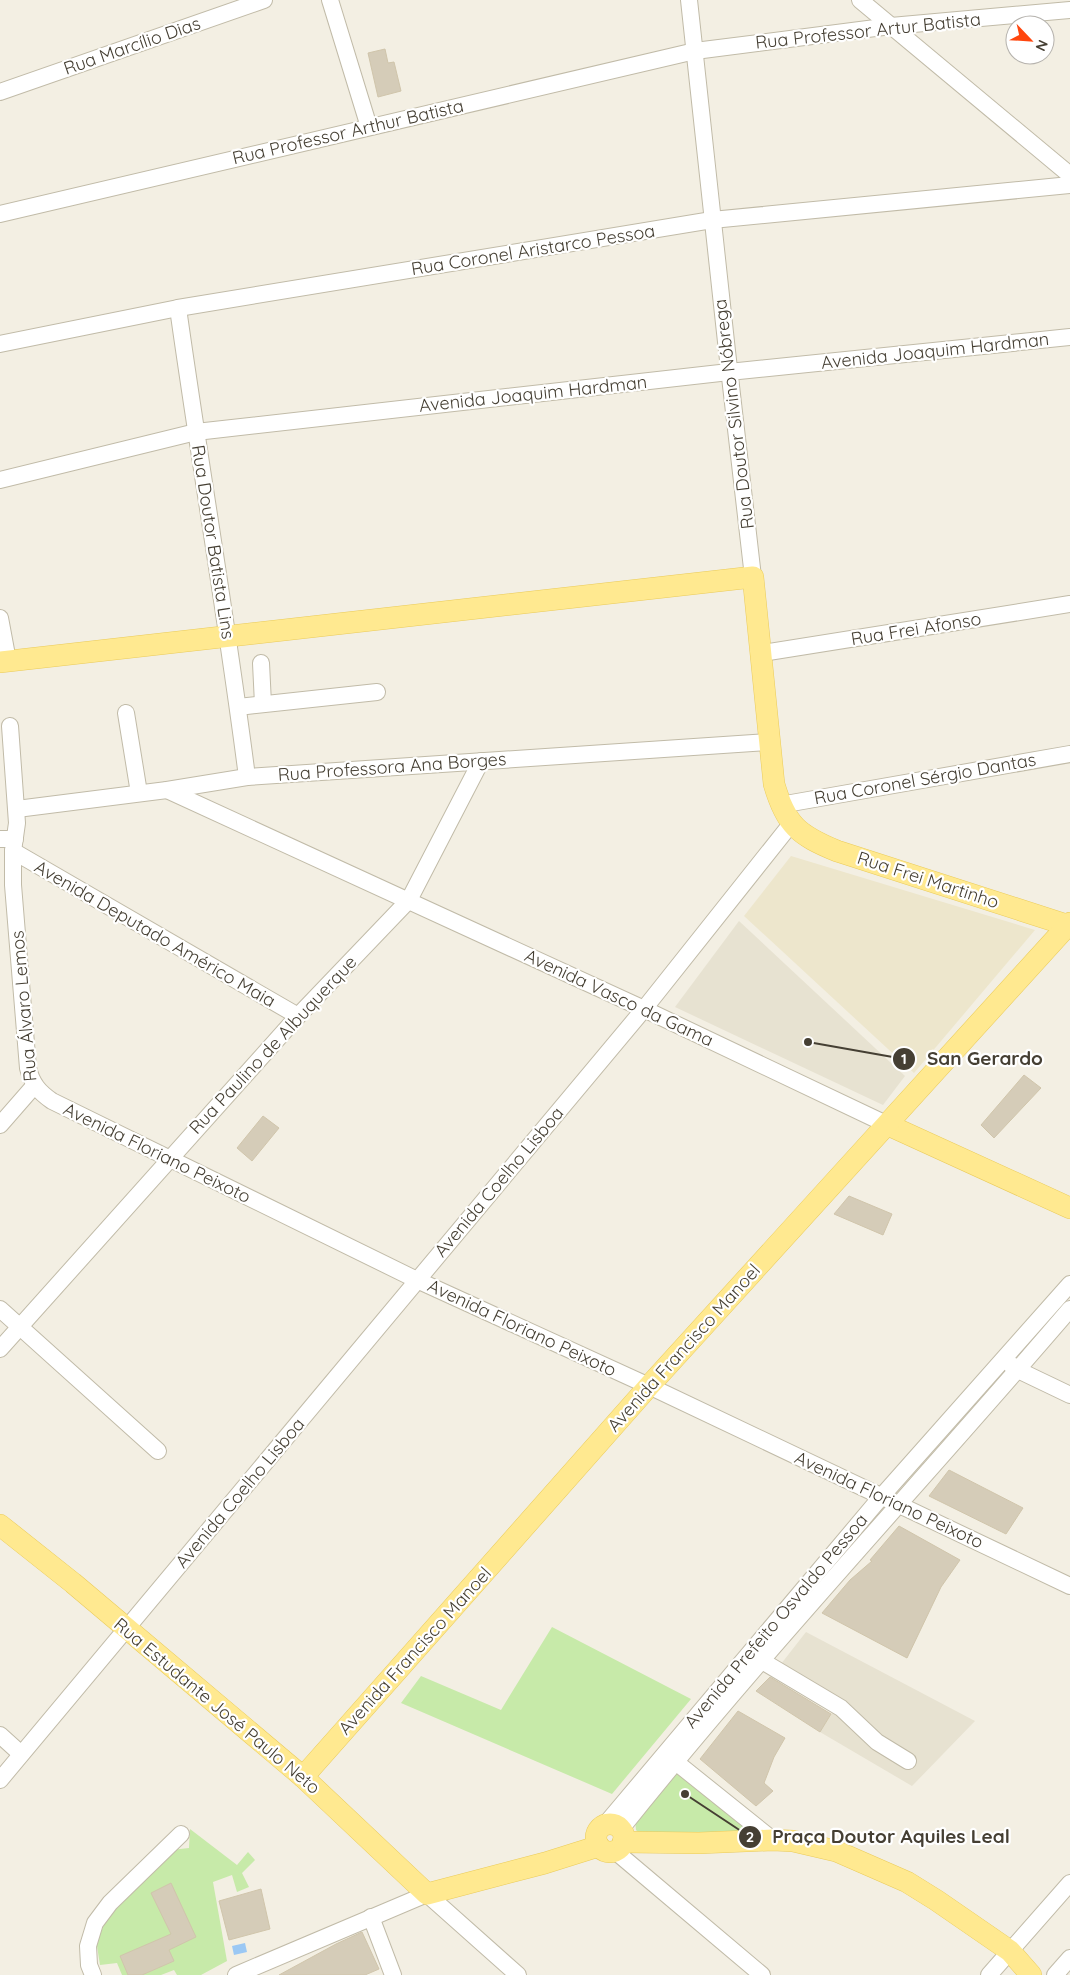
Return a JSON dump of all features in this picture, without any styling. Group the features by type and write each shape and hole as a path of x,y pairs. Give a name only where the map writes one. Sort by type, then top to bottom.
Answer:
{"main road":[{"path":"4,661 753,577"},
{"name":"Rua Doutor Silvino Nóbrega","path":"753,577 774,784 780,805 791,824"},
{"name":"Rua Frei Martinho","path":"791,824 813,842 837,852 1069,925"},
{"name":"Avenida Francisco Manoel","path":"303,1777 649,1386 1069,925"},
{"name":"Avenida Vasco da Gama","path":"888,1125 1070,1208"},
{"name":"Rua Estudante José Paulo Neto","path":"0,1525 73,1583 303,1777 427,1894"},
{"path":"427,1894 545,1863 612,1839 699,1843 793,1841 836,1851 907,1882 1010,1951 1031,1975"}],"street":[{"name":"Rua Marcílio Dias","path":"0,92 264,0"},
{"path":"330,0 369,127"},
{"name":"Rua Doutor Silvino Nóbrega","path":"689,0 753,577"},
{"path":"860,0 1070,175"},
{"name":"Rua Professor Artur Batista","path":"695,50 891,26 1070,10"},
{"name":"Rua Professor Arthur Batista","path":"0,214 695,50"},
{"name":"Rua Coronel Aristarco Pessoa","path":"0,344 178,308 712,220 1070,184"},
{"name":"Rua Doutor Batista Lins","path":"178,308 229,636 247,777"},
{"name":"Avenida Joaquim Hardman","path":"0,480 196,432 729,372 1070,337"},
{"name":"Rua Frei Afonso","path":"762,653 1070,604"},
{"path":"0,618 4,661"},
{"path":"261,663 263,704"},
{"path":"238,707 378,692"},
{"path":"126,713 140,793"},
{"name":"Rua Álvaro Lemos","path":"0,1125 34,1086 28,1068 9,843 17,809 10,726"},
{"name":"Rua Professora Ana Borges","path":"17,809 167,790 247,777 769,742"},
{"name":"Rua Coronel Sérgio Dantas","path":"780,805 1070,754"},
{"name":"Rua Paulino de Albuquerque","path":"0,1350 298,1016 409,900 481,761"},
{"name":"Avenida Vasco da Gama","path":"167,790 644,1009 888,1125"},
{"name":"Avenida Coelho Lisboa","path":"0,1780 644,1009 791,824"},
{"name":"Avenida Deputado Américo Maia","path":"9,843 298,1016"},
{"name":"Avenida Floriano Peixoto","path":"34,1086 52,1101 418,1280 649,1386 1070,1586"},
{"name":"Avenida Prefeito Osvaldo Pessoa","path":"612,1839 670,1757 845,1540 1070,1284"},
{"path":"0,1309 158,1451"},
{"name":"Avenida Prefeito Osvaldo Pessoa","path":"670,1757 762,1662 897,1504 1018,1370 1070,1309"},
{"path":"1004,1360 1018,1370 1070,1395"},
{"path":"845,1540 859,1550"},
{"path":"762,1662 841,1708 877,1742 908,1761"},
{"path":"0,1735 21,1754"},
{"path":"670,1757 773,1840"},
{"path":"93,1975 89,1965 88,1946 95,1923 110,1903 181,1834"},
{"path":"612,1839 762,1975"},
{"path":"989,1975 1069,1885"},
{"path":"236,1975 427,1894 518,1975"},
{"path":"371,1917 394,1975"},
{"path":"1055,1975 1070,1958"}],"shaded area":[{"path":"791,856 1035,930 914,1073 744,916"},
{"path":"739,921 905,1076 883,1105 675,1007"},
{"path":"806,1632 975,1721 912,1786 820,1732 833,1711 774,1673"}],"green space":[{"path":"552,1627 691,1699 612,1794 401,1703 421,1676 501,1710"},
{"path":"677,1770 750,1828 745,1833 641,1835 636,1830 635,1819"},
{"path":"190,1829 237,1865 248,1852 255,1860 242,1873 249,1887 237,1892 232,1875 213,1882 227,1961 201,1975 177,1975 174,1970 161,1975 122,1975 117,1963 100,1965 96,1940 109,1916 128,1891 171,1850 189,1848"}],"water":[{"path":"245,1943 247,1952 234,1955 232,1946"}],"building":[{"path":"385,49 388,63 394,62 401,91 378,97 368,53"},
{"path":"1024,1075 1041,1088 994,1138 981,1125"},
{"path":"263,1116 279,1128 252,1161 237,1148"},
{"path":"849,1196 892,1214 883,1235 834,1214"},
{"path":"949,1470 1023,1508 1006,1534 929,1496"},
{"path":"899,1526 960,1560 941,1587 907,1658 822,1613 850,1580 872,1561 870,1560"},
{"path":"770,1677 831,1714 820,1732 756,1691"},
{"path":"738,1711 785,1738 774,1757 764,1783 773,1791 756,1806 700,1759"},
{"path":"171,1883 196,1937 169,1950 174,1961 142,1975 128,1975 120,1956 171,1934 151,1893"},
{"path":"261,1889 270,1929 229,1940 219,1901"},
{"path":"362,1932 379,1969 365,1975 279,1975 336,1944"}],"place":[{"name":"San Gerardo","path":"808,1042"},
{"name":"Praça Doutor Aquiles Leal","path":"685,1794"}]}
